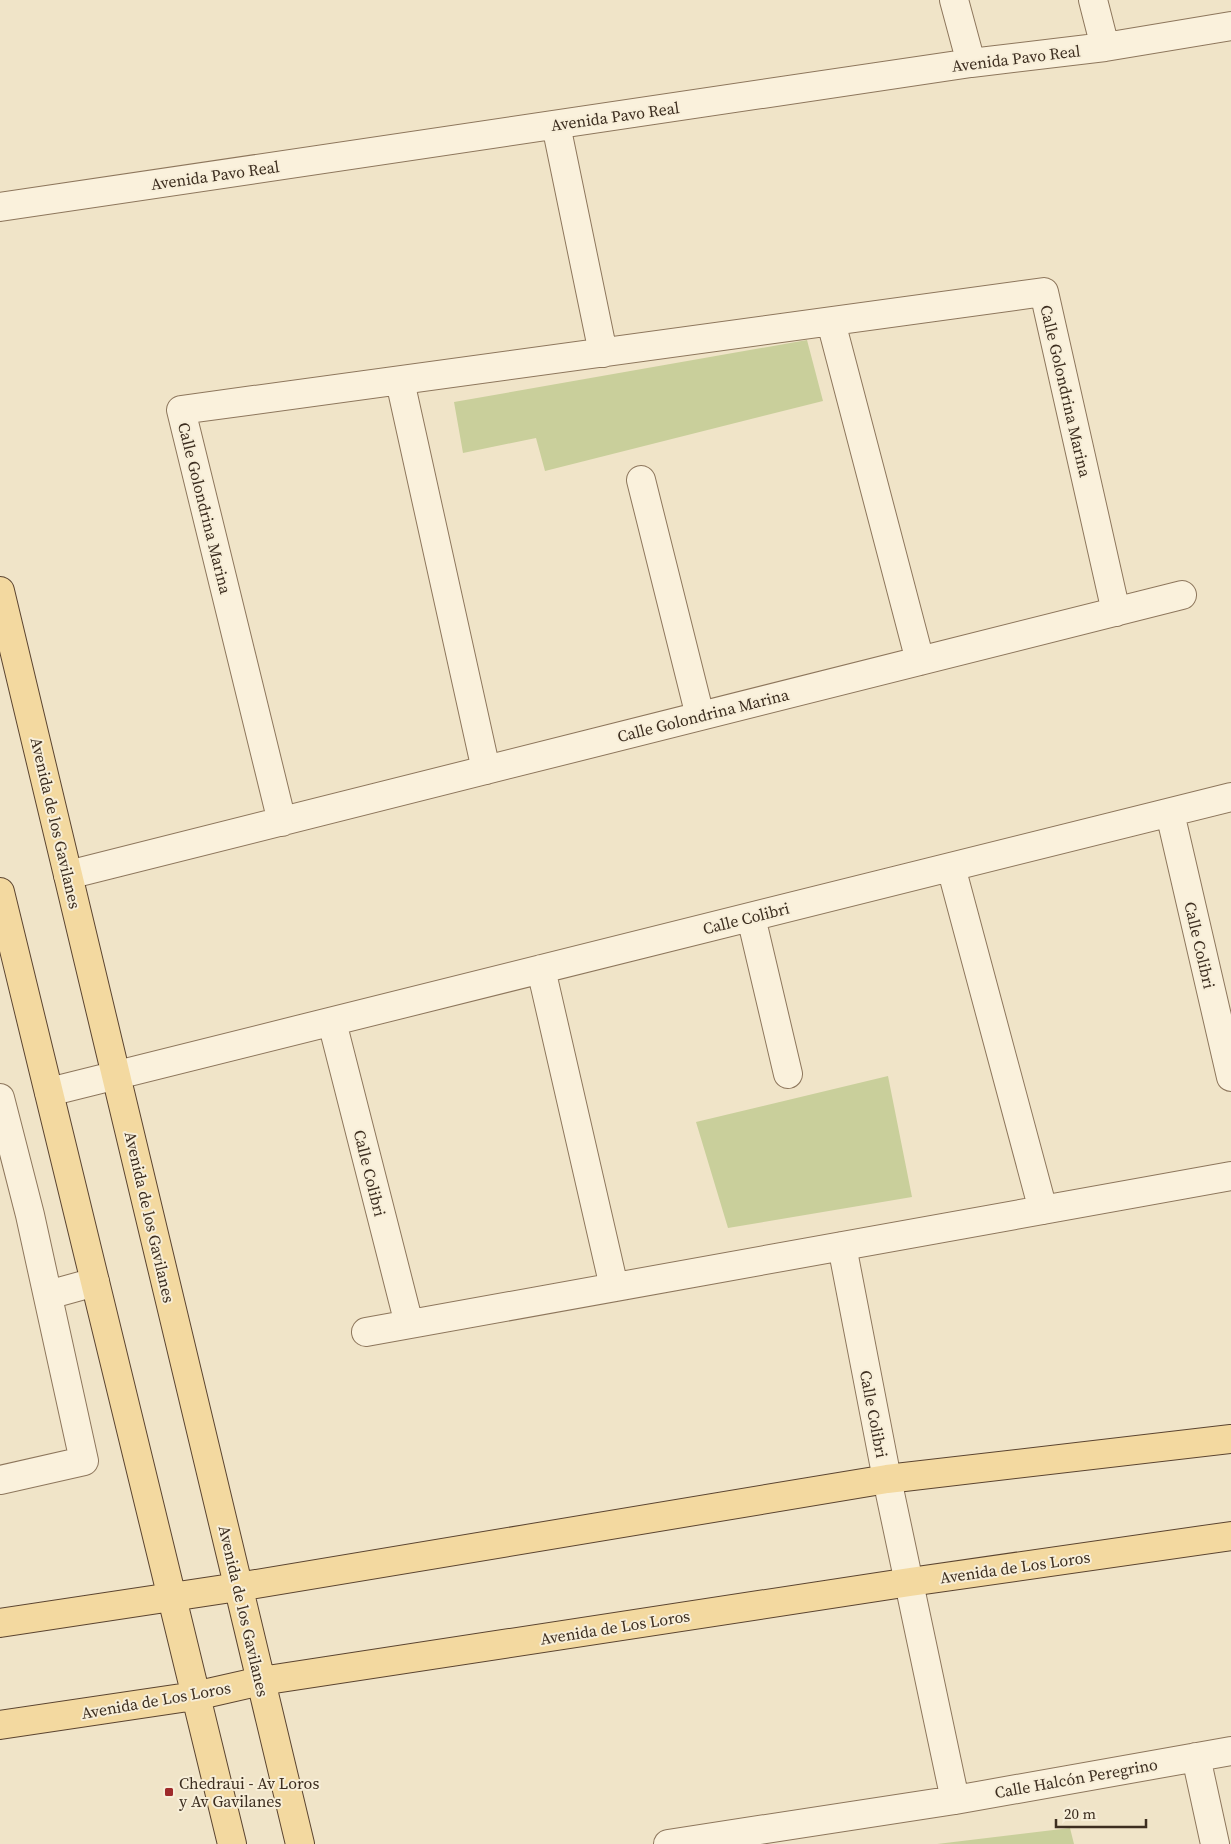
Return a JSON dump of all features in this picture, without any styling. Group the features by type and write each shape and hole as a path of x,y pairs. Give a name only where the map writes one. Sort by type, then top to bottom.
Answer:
{"main road":[{"name":"Avenida de los Gavilanes","path":"0,590 300,1844"},
{"path":"0,892 232,1844"},
{"path":"0,1623 238,1587 887,1479 1231,1440"},
{"name":"Avenida de Los Loros","path":"0,1725 195,1696 261,1681 910,1582 1231,1536"}],"street":[{"path":"954,0 970,64"},
{"path":"1093,0 1105,47"},
{"name":"Avenida Pavo Real","path":"0,207 970,64 1105,47 1231,26"},
{"path":"556,124 603,353"},
{"name":"Calle Golondrina Marina","path":"282,822 181,410 1044,292 1116,612"},
{"path":"830,322 920,661"},
{"path":"400,380 486,770"},
{"path":"641,480 700,716"},
{"name":"Calle Golondrina Marina","path":"68,875 1182,595"},
{"name":"Calle Colibri","path":"49,1092 1231,797"},
{"name":"Calle Colibri","path":"1170,813 1231,1077"},
{"path":"951,867 1043,1210"},
{"path":"751,917 788,1074"},
{"path":"541,969 614,1287"},
{"name":"Calle Colibri","path":"332,1022 409,1324"},
{"path":"0,1098 48,1295 84,1461 0,1480"},
{"path":"366,1332 1231,1176"},
{"name":"Calle Colibri","path":"842,1246 887,1479 910,1582"},
{"path":"48,1295 95,1282"},
{"path":"910,1582 955,1800"},
{"name":"Calle Halcón Peregrino","path":"668,1844 764,1836 1231,1751"},
{"path":"1196,1757 1215,1844"}],"green space":[{"path":"807,340 823,401 545,471 536,438 463,453 454,402"},
{"path":"888,1076 912,1197 728,1228 696,1122"},
{"path":"1070,1828 1074,1844 937,1844"}],"place":[{"name":"Chedraui - Av Loros y Av Gavilanes","path":"169,1792"}]}
